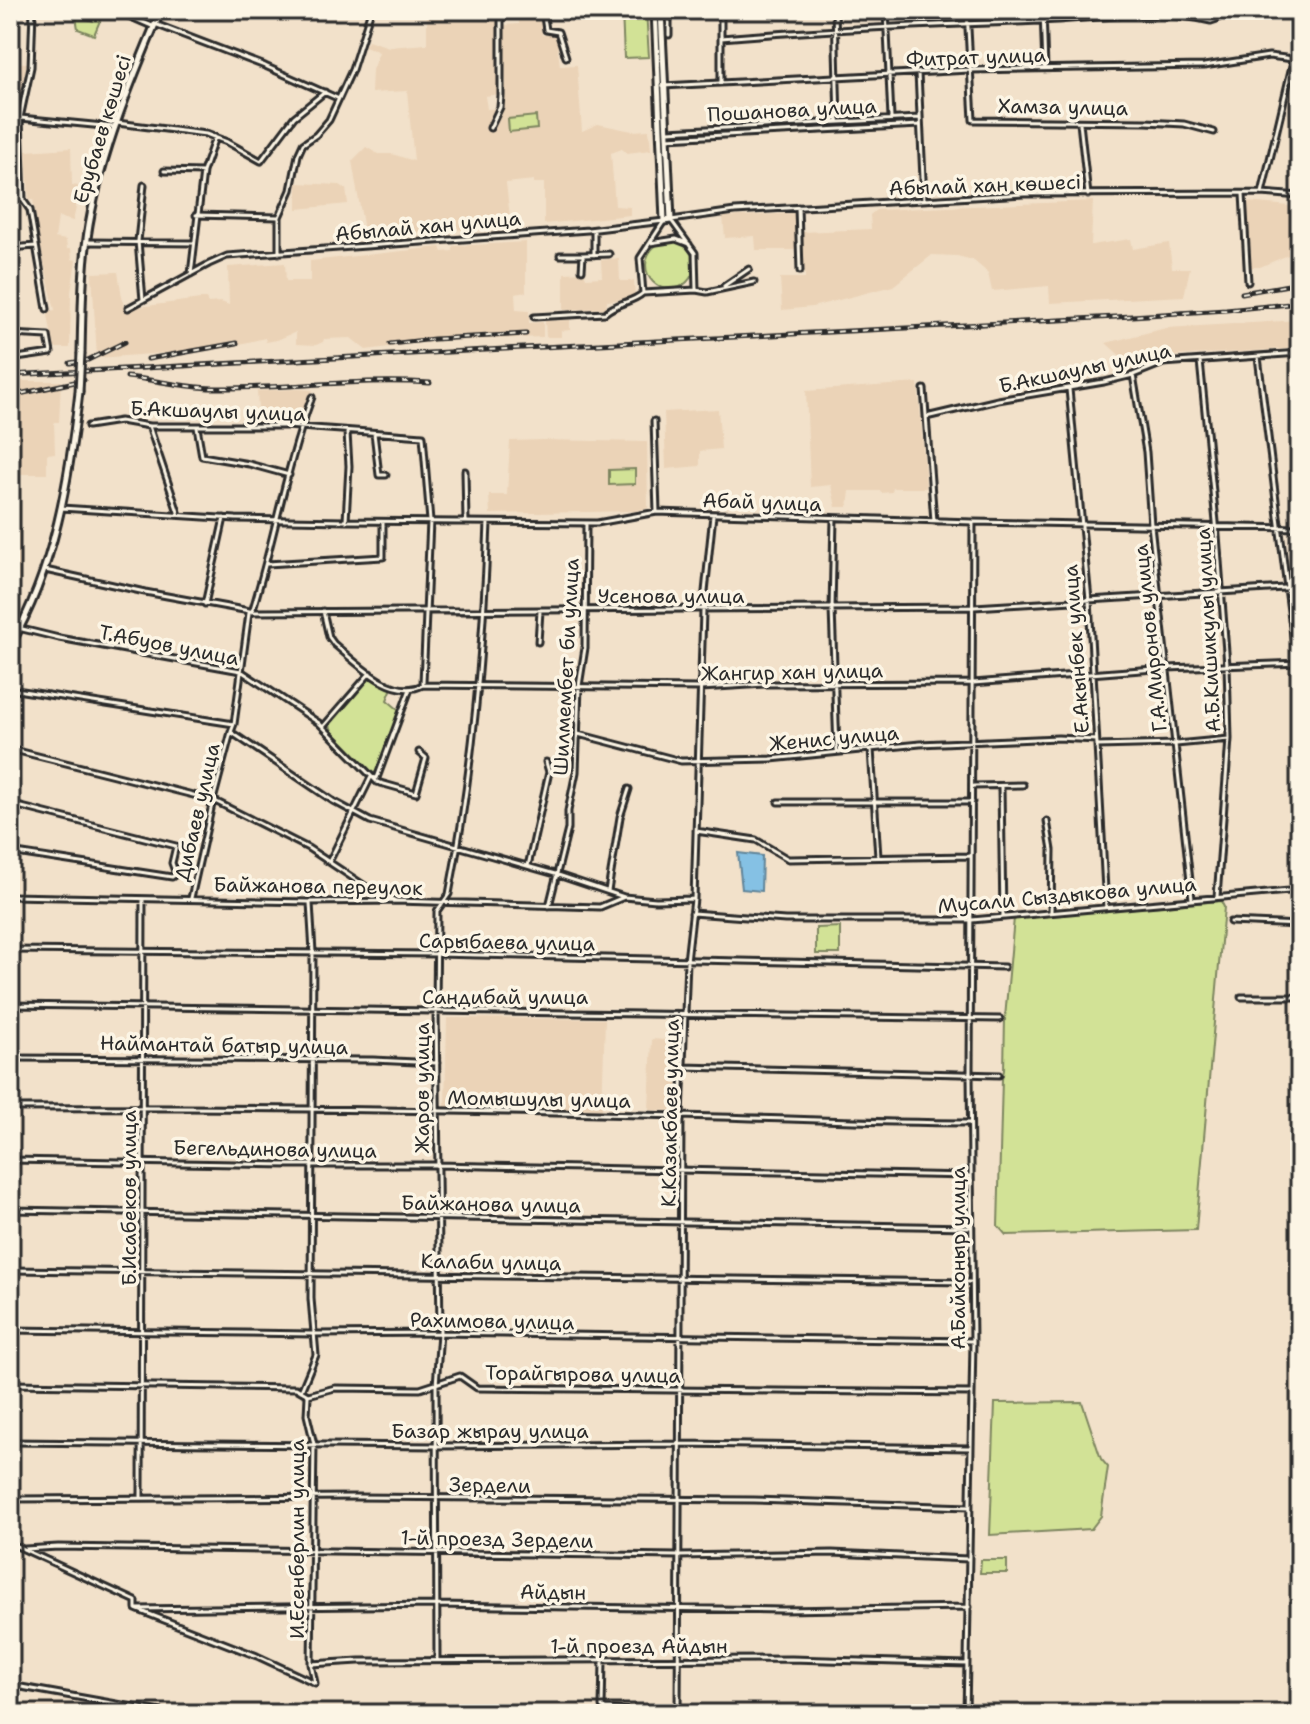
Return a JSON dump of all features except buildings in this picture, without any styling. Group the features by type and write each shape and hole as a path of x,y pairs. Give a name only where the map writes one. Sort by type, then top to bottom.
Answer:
{"main road":[{"name":"Ерубаев көшесі","path":"10,646 35,599 61,508 79,392 84,260 101,172 133,75 161,10"},
{"path":"655,10 668,221"},
{"path":"661,10 661,86 667,135 668,221"}],"street":[{"path":"33,10 31,67 20,118 23,200 30,210 47,309"},
{"path":"115,10 265,66 337,98"},
{"path":"279,253 279,217 291,190 298,155 303,144 326,124 352,70 371,10"},
{"path":"490,128 500,107 501,10"},
{"path":"543,10 546,30 558,32 566,57"},
{"path":"721,10 721,82"},
{"path":"835,10 838,122"},
{"path":"886,10 891,119"},
{"name":"Хамза улица","path":"967,10 973,120 1184,124 1214,132"},
{"path":"1043,10 1045,69"},
{"path":"721,38 887,27 1171,16 1211,21 1217,19 1220,10"},
{"path":"669,22 669,35"},
{"path":"1262,193 1300,32"},
{"name":"Фитрат улица","path":"661,86 970,70 1204,66 1269,56 1293,59"},
{"path":"918,73 924,200"},
{"path":"10,117 117,125 215,137 261,161 294,117 325,92"},
{"name":"Пошанова улица","path":"667,135 919,118"},
{"path":"1080,122 1088,195"},
{"name":"Пошанова улица","path":"667,135 920,125"},
{"path":"191,274 203,172 215,137"},
{"path":"164,171 203,172"},
{"path":"143,300 138,241 144,185"},
{"path":"1243,193 1248,282"},
{"name":"Абылай хан көшесі","path":"668,221 735,211 1024,194 1262,193 1300,196"},
{"path":"10,197 23,200"},
{"path":"798,207 800,271"},
{"path":"196,215 279,217"},
{"path":"643,293 640,258 647,244 668,221 692,247 697,270 696,290"},
{"name":"Абылай хан улица","path":"128,308 227,256 668,221"},
{"path":"594,229 594,255"},
{"path":"647,244 676,239 692,247"},
{"path":"87,242 194,243"},
{"path":"10,248 36,246"},
{"path":"560,255 609,254"},
{"path":"582,270 583,255"},
{"path":"721,289 749,269"},
{"path":"534,317 605,313 614,305 636,300 643,293 721,289 754,282"},
{"path":"10,334 48,336 51,353 10,359"},
{"name":"Б.Акшаулы улица","path":"926,417 1133,375 1163,363 1300,353"},
{"path":"1258,356 1300,691"},
{"name":"А.Б.Кишикулы улица","path":"1200,361 1227,665 1229,739 1217,897"},
{"name":"Г.А.Миронов улица","path":"1133,375 1146,452 1151,525 1192,899"},
{"path":"924,389 934,521"},
{"name":"Е.Акынбек улица","path":"1069,389 1089,600 1106,908"},
{"path":"10,689 234,724 251,611 267,564 300,428 312,397"},
{"name":"Б.Акшаулы улица","path":"88,426 120,421 149,426 300,428 423,436 430,521"},
{"path":"654,421 657,512"},
{"path":"149,426 179,515"},
{"path":"197,427 202,456 289,475"},
{"path":"346,521 347,433"},
{"path":"374,433 379,475 386,475"},
{"path":"465,471 466,522"},
{"name":"Абай улица","path":"61,508 224,518 383,522 586,523 657,512 1300,528"},
{"name":"К.Казакбаев улица","path":"678,1714 681,1116 687,961 694,899 703,611 713,514"},
{"path":"205,604 224,518"},
{"path":"834,518 832,609 837,750"},
{"path":"423,685 430,521"},
{"path":"267,564 383,557 383,522"},
{"name":"Жаров улица","path":"437,1660 436,1385 440,1333 437,1274 437,911 446,903 468,787 485,612 488,522"},
{"name":"А.Байконыр улица","path":"966,1714 973,1341 970,1018 973,522"},
{"name":"Шилмембет би улица","path":"549,906 568,829 568,811 576,772 579,686 585,648 586,523"},
{"name":"Усенова улица","path":"45,570 251,611 703,611 974,607 1300,587"},
{"path":"323,611 329,637 385,683 410,689 377,778 371,777"},
{"path":"538,642 540,611"},
{"path":"10,626 20,628"},
{"name":"Т.Абуов улица","path":"20,628 241,671 323,727 371,777"},
{"name":"Жангир хан улица","path":"410,689 423,685 701,688 973,683 1167,668 1298,663"},
{"path":"323,727 370,673"},
{"name":"Дибаев улица","path":"191,898 234,724"},
{"path":"231,732 353,814 370,821 459,845 624,897 694,899"},
{"name":"Женис улица","path":"578,734 681,761 771,759 837,750 1058,738 1096,743 1176,744 1229,739"},
{"path":"870,748 878,857"},
{"path":"10,749 213,800 308,848 365,886 396,901"},
{"path":"371,777 377,782 416,793 426,758 419,752"},
{"path":"528,866 549,772 546,762"},
{"path":"329,862 371,777"},
{"path":"973,786 1023,785"},
{"path":"1001,787 1003,917"},
{"path":"607,892 620,817 629,789"},
{"path":"778,802 972,802"},
{"name":"Дибаев улица","path":"10,804 176,846 172,863 176,874 172,877 10,852"},
{"path":"1047,821 1052,850 1051,913"},
{"path":"696,831 756,840 788,859 972,856"},
{"name":"Мусали Сыздыкова улица","path":"692,913 785,920 972,920 1300,890"},
{"name":"Байжанова переулок","path":"10,896 600,907 624,897"},
{"name":"Б.Исабеков улица","path":"141,1497 143,900"},
{"path":"301,1391 316,1355 313,1334 313,952 310,902"},
{"path":"1230,922 1300,925"},
{"name":"Сарыбаева улица","path":"10,950 437,954 1004,967"},
{"path":"1241,997 1300,997"},
{"name":"Сандибай улица","path":"10,1005 1000,1019"},
{"name":"Наймантай батыр улица","path":"10,1058 437,1063"},
{"path":"683,1067 999,1075"},
{"name":"Момышулы улица","path":"10,1108 438,1112 971,1123"},
{"name":"Бегельдинова улица","path":"10,1160 971,1176"},
{"name":"Байжанова улица","path":"10,1210 971,1227"},
{"name":"Калаби улица","path":"10,1270 972,1282"},
{"name":"Рахимова улица","path":"10,1330 973,1341"},
{"name":"Торайгырова улица","path":"308,1395 335,1388 420,1389 460,1376 477,1388 972,1393"},
{"path":"10,1384 296,1388 308,1395"},
{"name":"И.Есенберлин улица","path":"136,1609 257,1656 315,1683 311,1664 315,1552 314,1444 307,1415 308,1395"},
{"name":"Базар жырау улица","path":"10,1442 971,1448"},
{"name":"Зердели","path":"10,1499 847,1501 970,1507"},
{"path":"10,1543 127,1596 136,1601 136,1609"},
{"name":"1-й проезд Зердели","path":"25,1549 679,1556 832,1553 968,1559"},
{"name":"Айдын","path":"136,1609 436,1605 783,1610 969,1607"},
{"name":"1-й проезд Айдын","path":"311,1664 437,1660 791,1659 967,1664"},
{"path":"603,1660 602,1707 605,1709 678,1714 772,1714"},
{"path":"10,1685 173,1714"},
{"path":"861,1714 925,1714"}],"shaded area":[{"path":"497,11 500,94 485,96 487,109 504,108 504,25 519,24 519,15 541,13 542,35 556,34 560,66 577,65 582,131 598,124 632,131 649,130 651,150 627,153 622,149 611,153 615,206 630,207 630,215 544,224 544,183 534,183 534,180 506,183 511,226 365,236 352,161 366,147 378,154 392,154 414,161 407,91 371,93 372,70 379,52 365,46 368,40 389,47 427,44 427,17"},
{"path":"10,62 27,63 19,104 10,103"},
{"path":"71,148 72,185 78,186 76,208 73,221 58,217 55,238 66,240 72,259 76,260 71,292 70,348 54,348 48,315 55,310 33,199 29,199 26,151"},
{"path":"297,183 340,185 346,189 348,204 297,209"},
{"path":"1093,201 1091,245 1131,239 1133,249 1169,243 1172,268 1190,268 1184,296 1050,303 1049,286 992,291 988,273 973,260 932,255 893,286 812,307 782,310 780,278 805,278 802,232 871,229 870,215 876,210"},
{"path":"1248,202 1300,207 1300,250 1260,267 1250,267"},
{"path":"796,213 797,250 756,250 755,236 725,238 723,217"},
{"path":"526,242 526,292 515,294 516,310 529,311 529,323 543,322 543,337 435,341 366,350 351,338 324,339 316,345 296,344 296,332 277,340 266,342 265,338 219,349 97,358 92,273 118,272 124,309 200,299 207,299 207,303 229,305 228,267 285,263 286,281 310,281 310,261 440,247 442,252 453,251 453,246"},
{"path":"619,258 620,281 634,281 635,298 607,301 606,308 564,310 564,273 584,272 586,278 602,277 601,260"},
{"path":"570,320 570,330 561,331 561,337 546,337 545,321"},
{"path":"1300,320 1300,348 1142,358 1143,368 1129,371 1125,360 1106,343 1166,328"},
{"path":"61,381 59,422 54,422 55,453 47,454 47,474 20,474 21,576 16,613 10,612 10,384"},
{"path":"918,383 926,488 893,488 892,492 881,493 850,491 848,507 836,507 831,485 810,487 806,391"},
{"path":"313,390 301,420 289,418 280,424 259,424 257,391"},
{"path":"718,409 721,449 700,451 700,466 666,469 664,412"},
{"path":"510,441 647,442 648,508 635,511 490,514 489,495 507,495"},
{"path":"447,1018 605,1019 602,1110 445,1107"},
{"path":"652,1039 680,1041 675,1111 649,1110"}],"green space":[{"path":"76,10 104,11 94,35 78,29 76,16 94,21 75,13"},
{"path":"622,10 646,10 649,57 624,58"},
{"path":"536,116 537,129 509,132 508,119"},
{"path":"794,126 794,130 717,134 716,131"},
{"path":"670,241 687,248 694,265 687,282 670,289 653,282 646,265 653,248"},
{"path":"635,469 635,484 609,485 609,470"},
{"path":"371,677 392,688 387,700 399,710 377,772 373,773 332,731 330,725"},
{"path":"1221,901 1224,907 1196,1230 1006,1235 998,1226 1005,1018 1014,918"},
{"path":"840,927 840,954 816,954 816,928"},
{"path":"1082,1402 1101,1459 1108,1467 1101,1516 1091,1529 990,1535 995,1403"},
{"path":"981,1560 1007,1560 1007,1573 980,1573"}],"water":[{"path":"738,853 762,856 761,891 742,889"}],"railway":[{"path":"1242,293 1300,283"},
{"path":"10,375 1116,317 1300,303"},
{"path":"390,344 526,334"},
{"path":"70,363 88,360 125,342"},
{"path":"148,359 237,343"},
{"path":"127,377 213,388 430,383"},
{"path":"10,396 84,380"}]}
